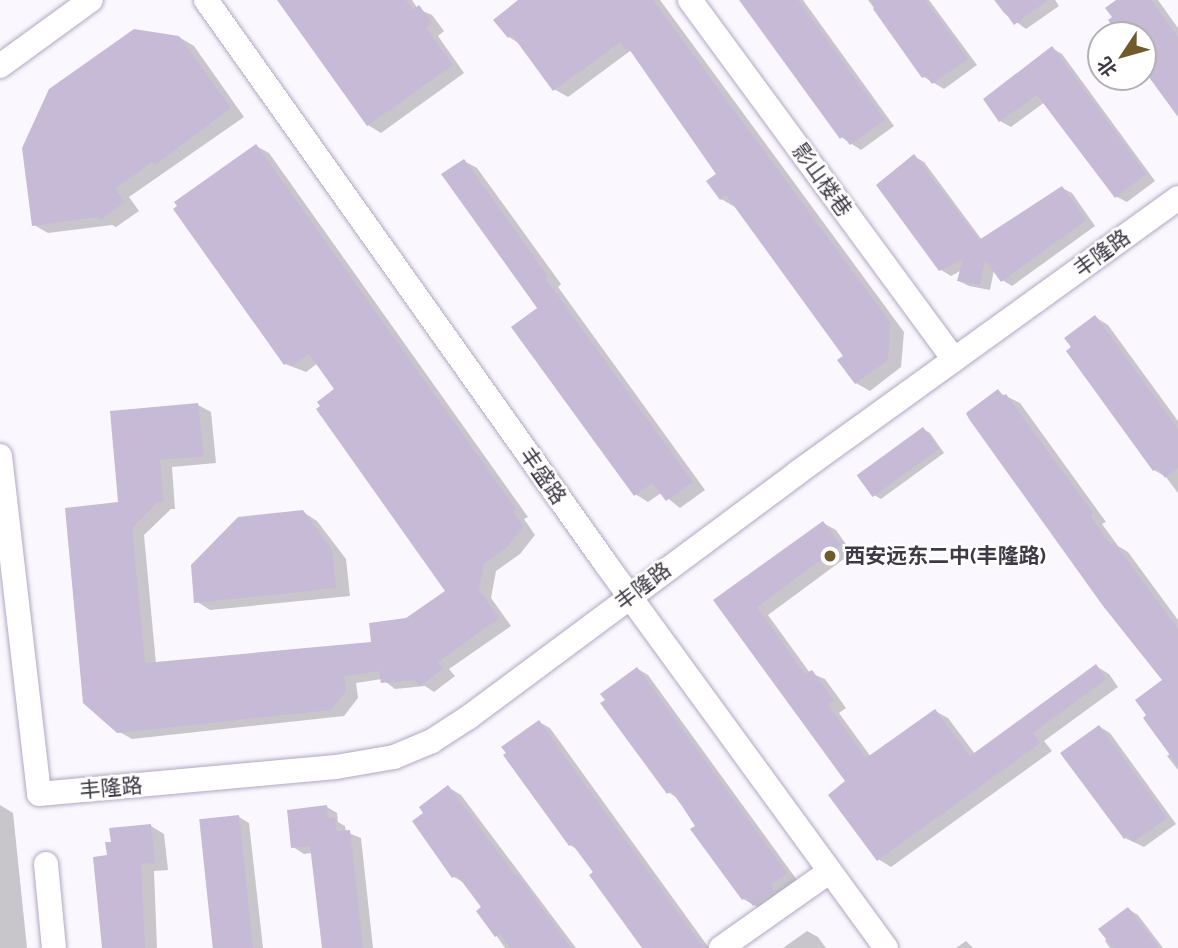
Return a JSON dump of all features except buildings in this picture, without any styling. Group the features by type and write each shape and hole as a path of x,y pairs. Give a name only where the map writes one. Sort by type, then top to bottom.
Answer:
{"street":[{"path":"0,66 91,0"},
{"name":"丰盛路","path":"206,0 630,597 886,948"},
{"name":"影山楼巷","path":"690,0 954,360"},
{"name":"丰隆路","path":"0,456 39,794 336,768 394,757 432,741 469,717 1178,198"},
{"path":"46,864 54,948"},
{"path":"721,948 830,871"}],"place":[{"name":"西安远东二中(丰隆路)","path":"830,556"}]}
